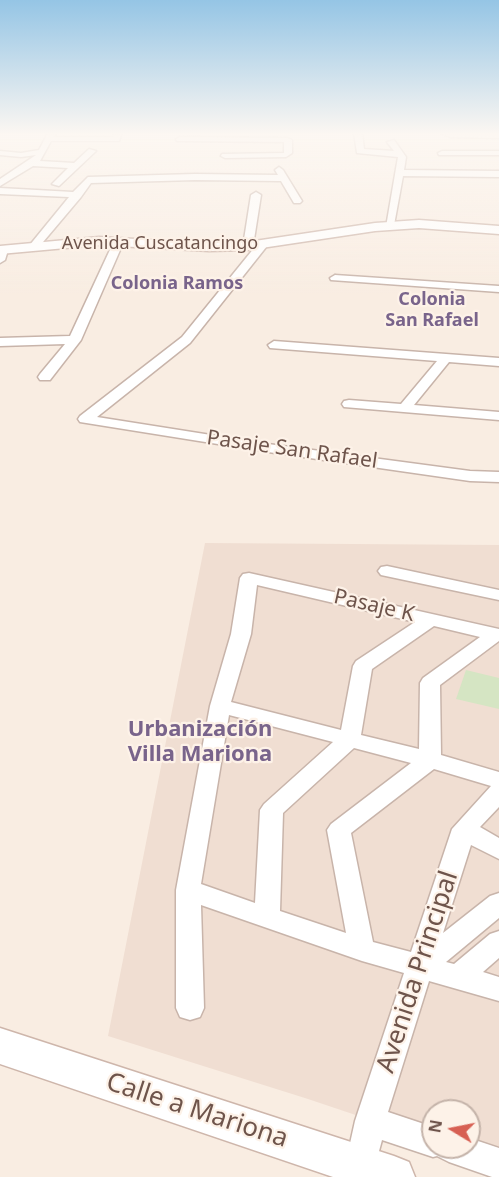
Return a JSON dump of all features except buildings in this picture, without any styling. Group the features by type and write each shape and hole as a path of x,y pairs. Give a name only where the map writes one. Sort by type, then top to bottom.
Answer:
{"street":[{"path":"34,246 84,188"},
{"path":"289,188 297,201"},
{"path":"389,225 396,188"},
{"path":"0,191 78,195"},
{"path":"248,246 256,195"},
{"name":"Avenida Cuscatancingo","path":"1,253 34,246 118,241 209,247 248,246 389,225 453,225 499,230"},
{"path":"45,377 75,340 118,241"},
{"name":"Pasaje San Rafael","path":"263,244 186,340 85,419 268,448 470,476 499,477"},
{"path":"335,278 499,289"},
{"path":"0,342 75,340"},
{"path":"274,345 499,362"},
{"path":"404,409 446,358"},
{"path":"349,404 499,416"},
{"path":"387,571 499,595"},
{"name":"Pasaje K","path":"220,706 241,634 249,578 498,634"},
{"path":"267,916 272,810 350,739 363,666 432,619"},
{"path":"430,759 430,683 498,634"},
{"path":"190,1008 188,890 220,706 430,759 499,780"},
{"path":"362,950 339,831 430,759"},
{"name":"Avenida Principal","path":"377,1172 370,1121 464,829 499,792"},
{"path":"464,829 499,850"},
{"path":"188,890 362,950 420,968 460,976 499,989"},
{"path":"420,968 499,903"},
{"path":"460,976 499,942"},
{"name":"Calle a Mariona","path":"0,1046 377,1172"},
{"path":"370,1121 421,1138"},
{"path":"481,1158 499,1164"}],"shaded area":[{"path":"205,543 499,545 499,1162 481,1153 481,1099 421,1099 421,1137 108,1036"}],"green space":[{"path":"466,670 499,678 499,709 456,699"}],"district":[{"name":"Colonia Ramos","path":"177,284"},
{"name":"Colonia San Rafael","path":"432,310"},
{"name":"Urbanización Villa Mariona","path":"200,742"}]}
